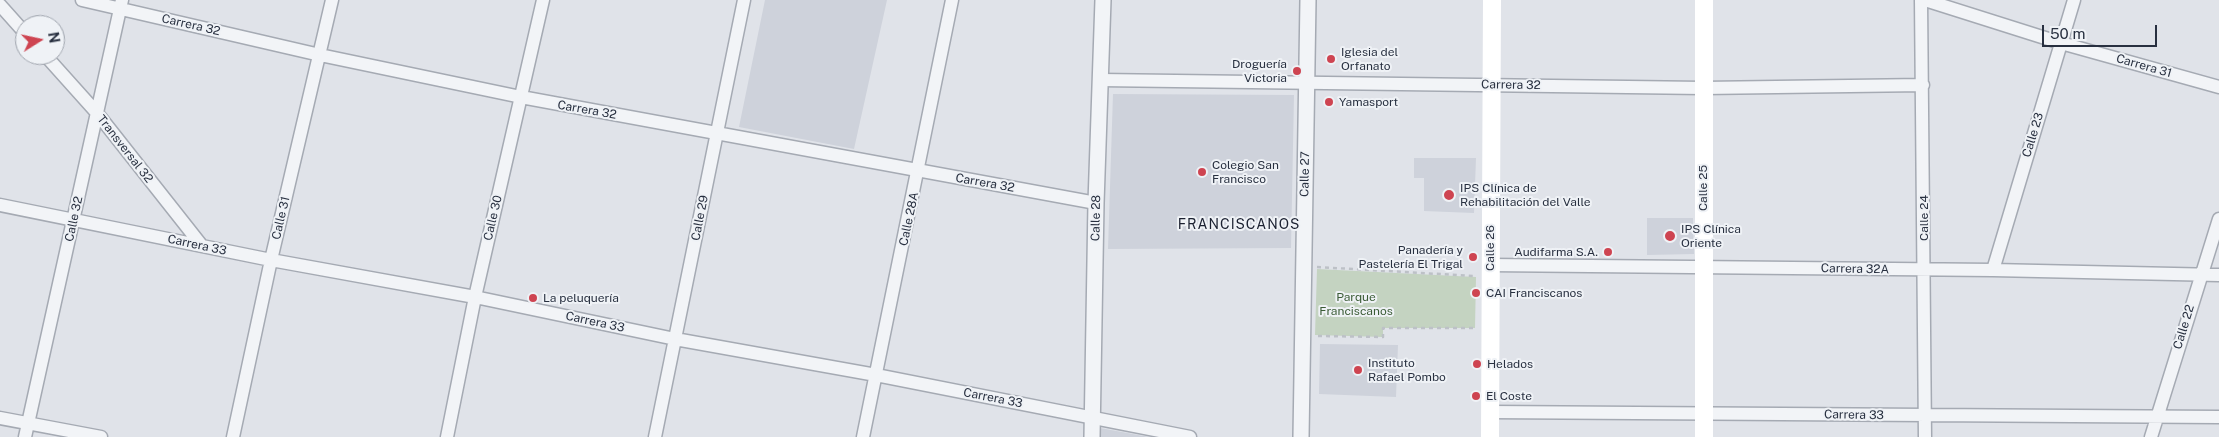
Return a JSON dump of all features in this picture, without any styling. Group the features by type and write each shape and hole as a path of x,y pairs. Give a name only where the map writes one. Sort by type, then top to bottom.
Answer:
{"main road":[{"name":"Calle 26","path":"1490,437 1492,0"},
{"name":"Calle 25","path":"1704,0 1704,437"}],"street":[{"name":"Carrera 32","path":"82,0 121,4 320,55 521,97 918,172 1096,203"},
{"name":"Calle 31","path":"233,437 271,260 332,0"},
{"name":"Calle 30","path":"447,437 475,297 542,0"},
{"name":"Calle 29","path":"656,437 744,0"},
{"name":"Calle 28A","path":"863,437 952,0"},
{"name":"Calle 28","path":"1092,437 1096,203 1103,0"},
{"name":"Calle 27","path":"1300,437 1308,0"},
{"name":"Calle 24","path":"1921,0 1925,437"},
{"name":"Carrera 31","path":"1926,0 2061,43 2219,87"},
{"name":"Calle 23","path":"1993,270 2074,0"},
{"name":"Calle 32","path":"25,437 121,4"},
{"path":"0,5 15,22"},
{"name":"Transversal 32","path":"54,65 97,113 202,246"},
{"name":"Carrera 32","path":"1100,80 1703,88 1923,85"},
{"name":"Carrera 33","path":"0,206 74,219 271,260 475,297 675,339 876,375 1190,437"},
{"name":"Calle 22","path":"2151,437 2200,274 2219,219"},
{"name":"Carrera 32A","path":"1490,271 1704,266 2219,275"},
{"name":"Carrera 33","path":"1490,412 2219,417"},
{"path":"0,418 101,437"}],"path":[{"path":"1303,266 1490,271"},
{"path":"1302,335 1383,337 1383,328 1490,328"}],"shaded area":[{"path":"765,0 887,0 854,149 739,127"},
{"name":"Colegio San Francisco","path":"1113,94 1294,95 1291,248 1108,249"},
{"path":"1414,158 1476,158 1474,213 1424,211 1424,178 1414,178"},
{"name":"IPS Clínica Oriente","path":"1647,218 1693,218 1694,254 1647,255"},
{"name":"Instituto Rafael Pombo","path":"1320,344 1398,345 1396,397 1319,394"},
{"path":"1100,428 1149,437 1100,437"}],"green space":[{"name":"Parque Franciscanos","path":"1317,269 1476,277 1475,328 1383,328 1383,337 1315,335"}],"place":[{"name":"Iglesia del Orfanato","path":"1331,59"},
{"name":"Droguería Victoria","path":"1297,71"},
{"name":"Yamasport","path":"1329,102"},
{"name":"Colegio San Francisco","path":"1202,172"},
{"name":"IPS Clínica de Rehabilitación del Valle","path":"1449,195"},
{"name":"IPS Clínica Oriente","path":"1670,236"},
{"name":"Audifarma S.A.","path":"1608,252"},
{"name":"Panadería y Pastelería El Trigal","path":"1473,257"},
{"name":"CAI Franciscanos","path":"1476,293"},
{"name":"La peluquería","path":"533,298"},
{"name":"Helados","path":"1477,364"},
{"name":"Instituto Rafael Pombo","path":"1358,370"},
{"name":"El Coste","path":"1476,396"}],"district":[{"name":"FRANCISCANOS","path":"1239,225"}]}
